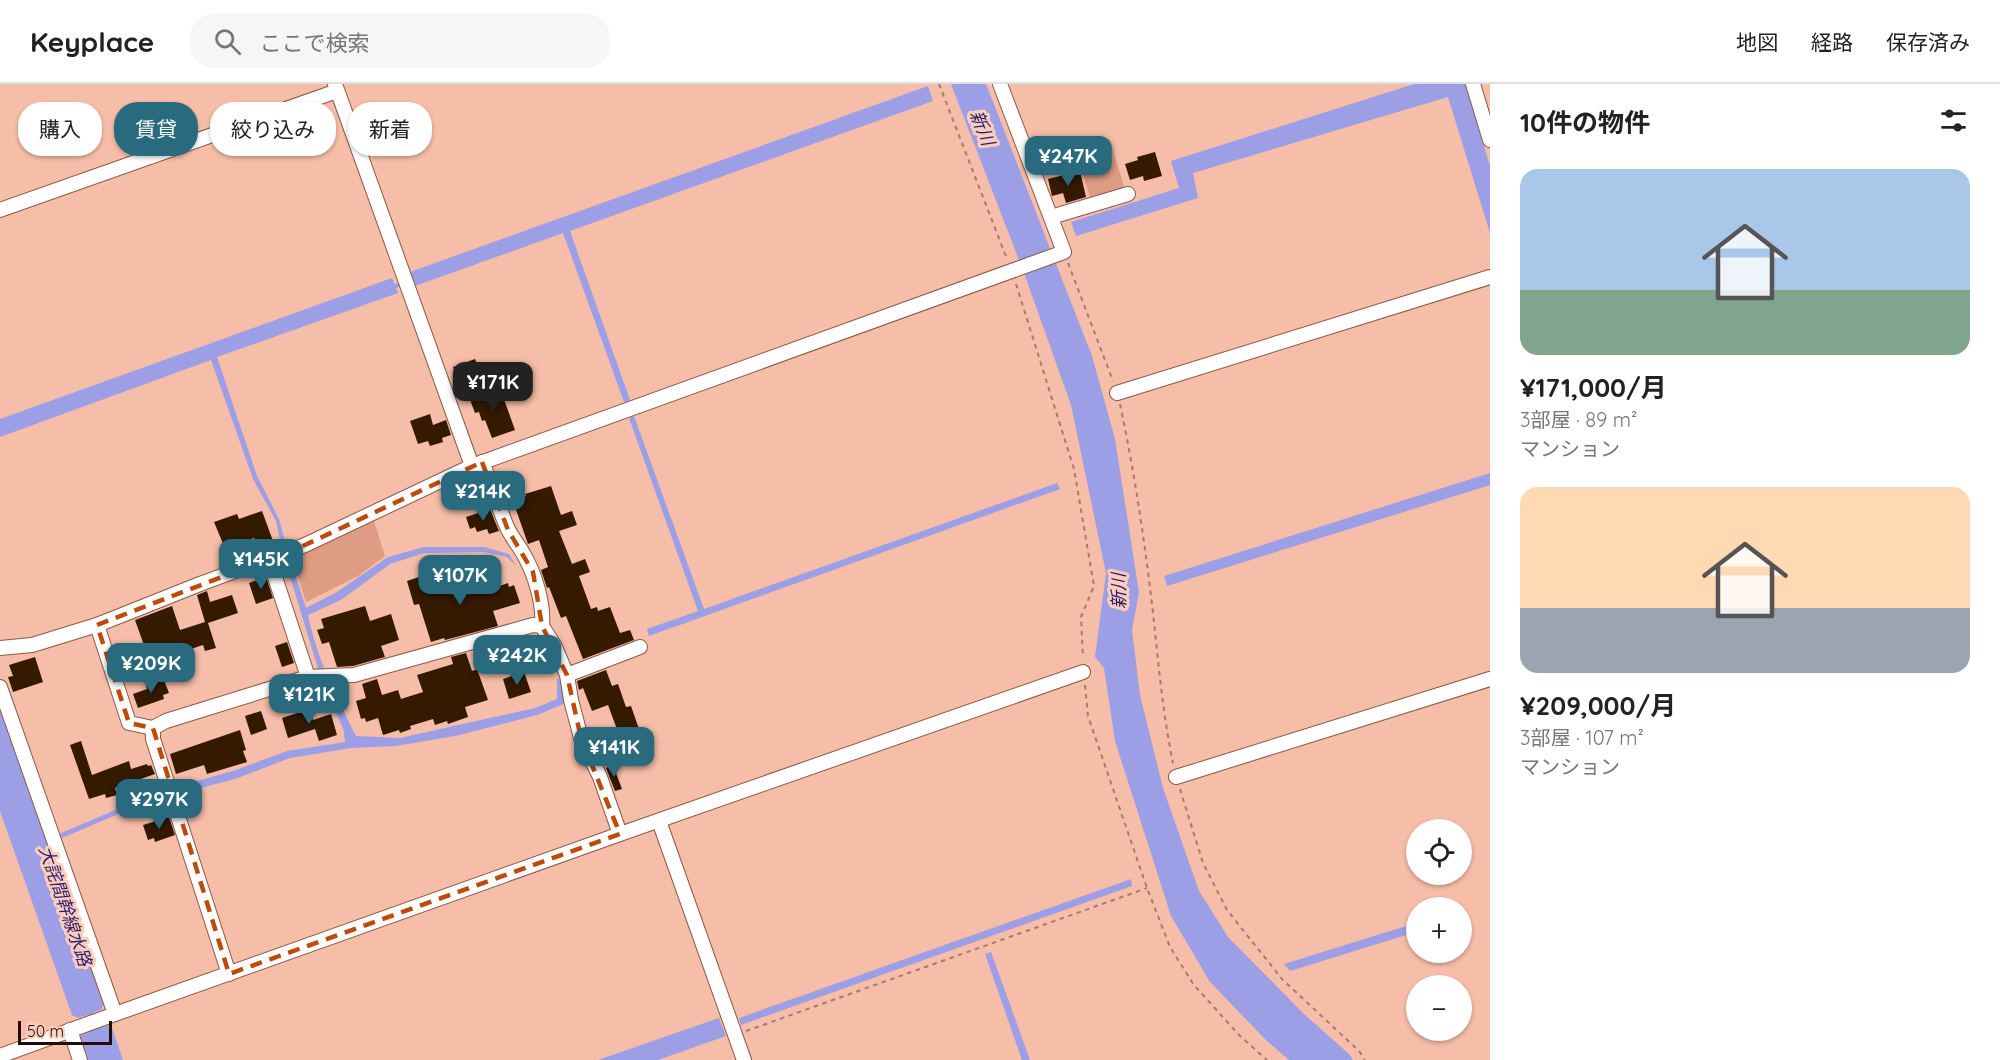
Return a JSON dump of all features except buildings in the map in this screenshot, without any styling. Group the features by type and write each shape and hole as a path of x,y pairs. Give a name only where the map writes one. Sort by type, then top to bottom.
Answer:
{"street":[{"path":"0,648 32,645 97,625 305,545 477,464 1060,254 1052,217 1000,84"},
{"path":"1473,84 1490,140"},
{"path":"0,210 336,88 410,294 477,464 494,489 508,530 524,553 532,572 543,616 542,626 554,645 567,675 581,738 600,777 620,834"},
{"path":"1052,217 1128,194"},
{"path":"1117,393 1490,277"},
{"path":"269,559 318,676"},
{"path":"97,625 129,723 153,728 166,721 318,676 354,675 532,625 542,626"},
{"path":"567,675 640,647"},
{"path":"0,1056 620,834 1083,672"},
{"path":"1176,777 1490,679"},
{"path":"0,687 115,1014"},
{"path":"153,728 153,739 171,798 229,974"},
{"path":"659,821 744,1060"},
{"path":"70,1030 80,1060"}],"path":[{"path":"939,84 1014,270 1074,469 1094,586 1081,617 1083,672 1088,716 1147,888 1170,947 1194,985 1239,1035 1267,1060"},
{"path":"1060,254 1117,393 1129,447 1151,601 1165,724 1176,777 1203,862 1227,910 1282,979 1359,1051 1365,1060"},
{"path":"735,1035 1147,888"}],"highlighted area":[{"path":"482,462 508,530 533,572 542,626 567,675 581,738 620,834 229,974 153,728 129,723 97,625 305,545"}],"shaded area":[{"path":"1111,144 1125,189 1091,200 1076,154"},
{"path":"373,518 385,556 358,576 306,602 291,555"}],"water":[{"name":"新川","path":"951,84 986,84 1092,356 1115,439 1139,592 1132,630 1140,695 1163,788 1199,891 1228,937 1353,1060 1289,1060 1267,1041 1210,982 1171,916 1115,741 1104,668 1095,657 1106,573 1071,405 1024,273"},
{"path":"1414,84 1465,84 1490,166 1490,233 1448,97 1193,173 1198,198 1076,236 1071,222 1179,188 1171,161"},
{"path":"928,86 933,101 570,231 630,400 624,402 563,233 415,286 410,272"},
{"path":"392,278 398,293 217,357 257,476 279,519 286,545 281,545 276,521 253,479 211,360 0,437 0,419"},
{"path":"634,416 704,609 1057,483 1060,489 649,636 647,629 698,611 629,418"},
{"path":"1490,473 1490,485 1167,586 1164,576"},
{"path":"424,547 484,547 509,554 516,566 507,557 484,552 424,553 390,564 341,600 308,615 322,662 356,736 400,738 535,708 557,699 557,678 562,681 564,704 537,715 455,736 396,746 351,748 290,758 235,779 189,791 177,790 62,838 59,834 127,805 127,797 150,788 190,783 236,770 287,751 345,742 344,731 319,672 285,560 290,558 306,608 337,592 388,557"},
{"name":"大詫間幹線水路","path":"0,707 104,1000 102,1009 93,1013 98,1028 111,1025 123,1060 87,1060 78,1037 92,1030 87,1015 78,1018 72,1015 0,811"},
{"path":"1131,879 1132,886 741,1025 739,1018"},
{"path":"1406,926 1406,935 1290,971 1284,964"},
{"path":"991,952 1030,1060 1022,1060 985,954"},
{"path":"719,1018 726,1036 658,1060 598,1060"}],"waterway":[{"path":"395,286 413,280"}]}
